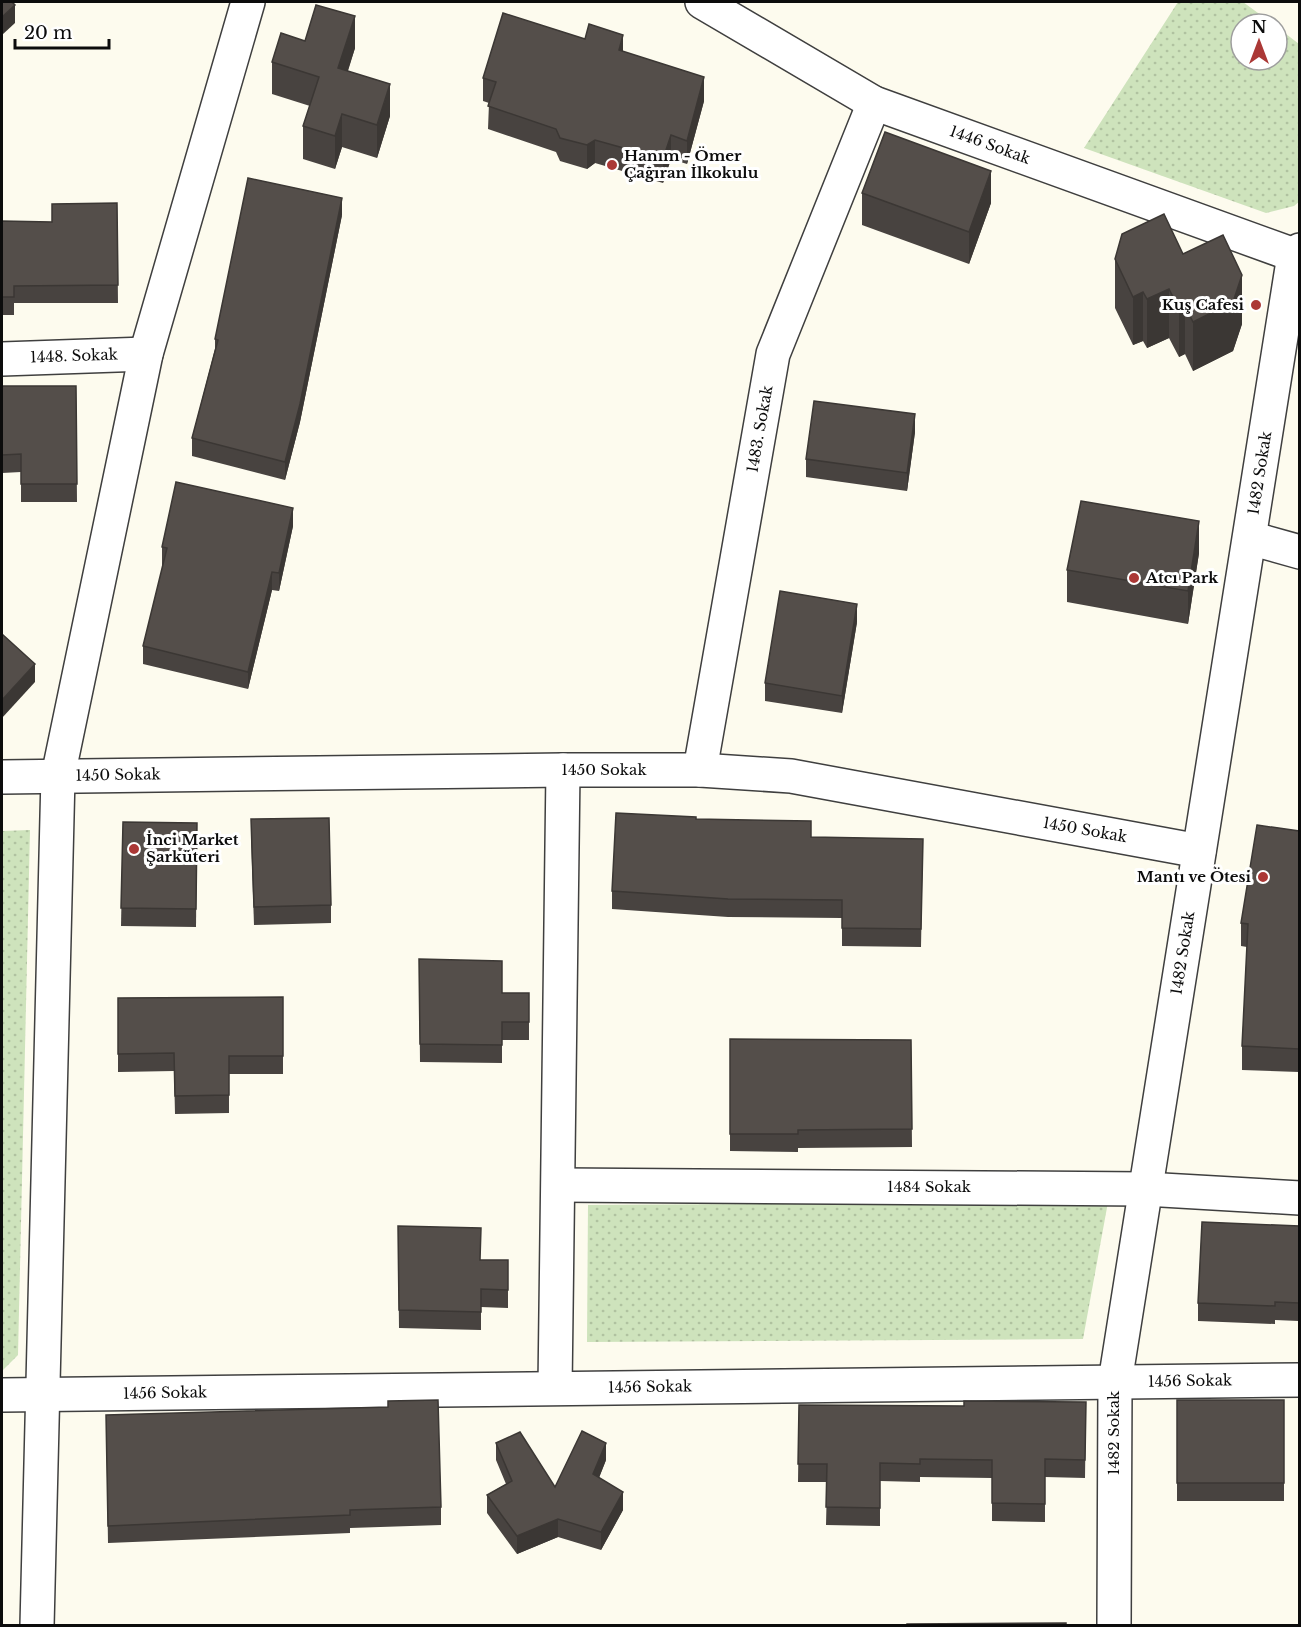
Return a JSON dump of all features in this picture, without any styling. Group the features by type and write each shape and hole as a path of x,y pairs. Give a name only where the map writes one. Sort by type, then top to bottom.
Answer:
{"street":[{"path":"37,1626 58,776 146,354 248,2"},
{"name":"1446 Sokak","path":"702,2 874,103 1297,252"},
{"name":"1483. Sokak","path":"700,770 773,354 874,103"},
{"name":"1482 Sokak","path":"1114,1626 1114,1382 1297,252"},
{"name":"1448. Sokak","path":"2,359 146,354"},
{"path":"1250,538 1299,552"},
{"path":"555,1388 563,770"},
{"name":"1450 Sokak","path":"2,777 700,770 791,776 1199,851"},
{"name":"1484 Sokak","path":"559,1185 1145,1189 1299,1198"},
{"name":"1456 Sokak","path":"2,1395 1299,1380"}],"green space":[{"path":"1178,2 1243,2 1257,12 1229,12 1229,72 1289,72 1289,36 1299,44 1300,201 1294,206 1266,213 1084,148"},
{"path":"30,830 18,1355 2,1371 2,831"},
{"path":"1108,1202 1083,1339 587,1342 588,1205"}],"building":[{"path":"2,2 12,2 15,5 2,17"},
{"path":"316,5 355,16 338,68 390,84 377,125 342,114 335,136 303,126 319,77 272,62 281,33 305,41"},
{"path":"503,13 585,39 589,24 623,35 619,50 704,77 687,141 671,135 663,159 595,140 587,145 560,138 556,129 488,106 496,82 483,78"},
{"path":"885,132 991,171 969,232 862,193"},
{"path":"248,178 342,198 300,404 285,462 192,438 218,340 215,339"},
{"path":"117,203 118,285 14,286 14,297 2,297 2,221 52,222 52,204"},
{"path":"1164,214 1183,254 1223,235 1242,275 1233,302 1193,322 1185,306 1179,309 1169,289 1147,299 1143,292 1133,297 1115,259 1122,234"},
{"path":"2,386 76,386 77,484 21,484 21,454 2,455"},
{"path":"814,401 915,414 907,473 806,459"},
{"path":"176,482 293,508 279,573 272,572 248,672 143,646 167,548 162,547"},
{"path":"1081,501 1199,521 1188,591 1067,570"},
{"path":"780,591 857,604 842,696 765,683"},
{"path":"2,634 35,664 2,700"},
{"path":"616,813 696,817 696,819 811,821 811,837 923,839 921,929 842,928 842,900 728,899 612,891"},
{"path":"329,818 331,905 254,907 251,819"},
{"path":"123,822 197,823 196,909 121,908"},
{"path":"1257,825 1299,831 1299,1049 1242,1046 1248,924 1241,923"},
{"path":"419,959 502,961 502,993 529,993 529,1022 502,1022 502,1045 420,1044"},
{"path":"283,997 283,1056 229,1056 229,1095 175,1096 174,1053 118,1054 118,998"},
{"path":"730,1039 911,1040 912,1129 798,1130 798,1134 730,1134"},
{"path":"1202,1222 1299,1226 1299,1303 1275,1302 1275,1306 1198,1303"},
{"path":"398,1226 481,1228 480,1260 508,1260 508,1290 481,1289 481,1312 399,1310"},
{"path":"438,1400 441,1507 350,1510 350,1515 108,1526 106,1415 388,1407 388,1401"},
{"path":"1177,1400 1284,1400 1284,1483 1177,1483"},
{"path":"964,1401 1086,1402 1085,1460 1045,1459 1045,1504 992,1503 992,1460 920,1459 920,1464 880,1463 880,1508 826,1507 827,1464 798,1464 799,1405 964,1406"},
{"path":"582,1431 606,1443 593,1474 623,1492 601,1532 558,1519 517,1536 487,1495 512,1481 496,1443 520,1432 555,1487"},
{"path":"1066,1623 1066,1626 907,1626 907,1624"}],"place":[{"name":"Hanım - Ömer Çağıran İlkokulu","path":"612,165"},
{"name":"Kuş Cafesi","path":"1256,305"},
{"name":"Atcı Park","path":"1134,578"},
{"name":"İnci Market Şarküteri","path":"134,849"},
{"name":"Mantı ve Ötesi","path":"1263,877"}]}
